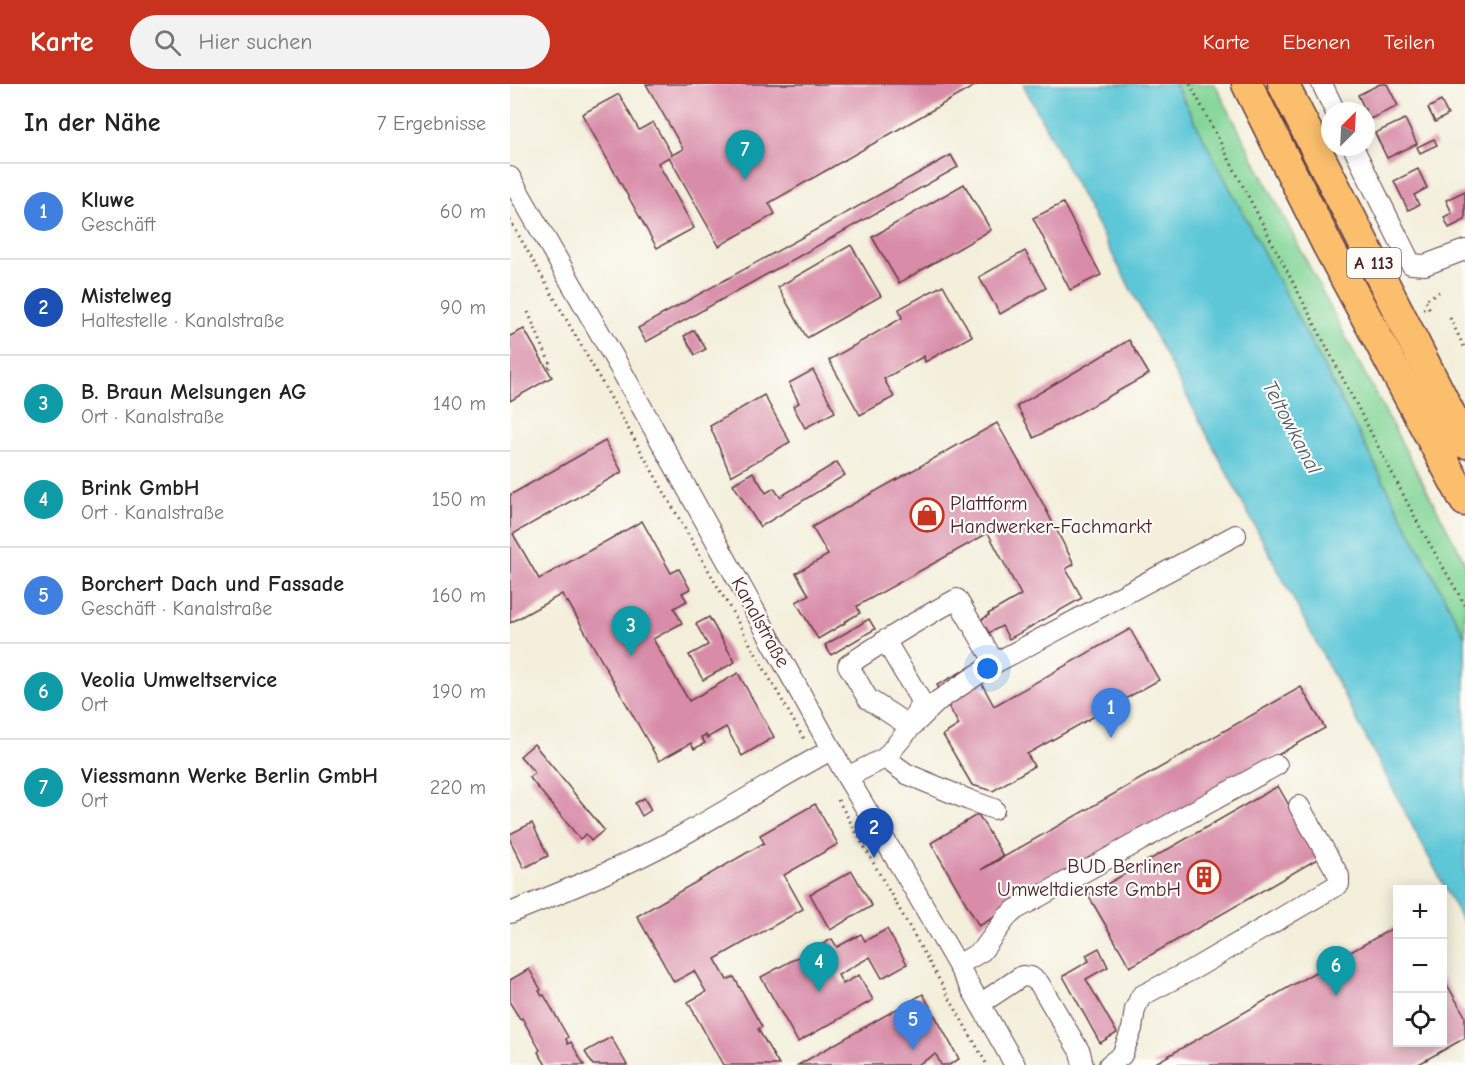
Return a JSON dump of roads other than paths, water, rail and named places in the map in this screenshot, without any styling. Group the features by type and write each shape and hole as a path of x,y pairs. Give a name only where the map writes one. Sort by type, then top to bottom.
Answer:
{"highway":[{"name":"A 113","path":"1247,84 1328,246 1465,501"},
{"name":"A 113","path":"1283,84 1465,443"}],"street":[{"path":"1322,84 1331,102"},
{"path":"1357,156 1411,264 1425,266 1465,250"},
{"name":"Kanalstraße","path":"510,177 626,378 831,750 1015,1065"},
{"path":"847,777 885,758 911,727 939,700 995,663 1236,535"},
{"path":"911,727 868,699 848,665 885,640 957,599 995,663"},
{"path":"885,640 921,701 911,727"},
{"path":"510,913 638,858 831,750"},
{"path":"885,758 908,774 994,808"},
{"path":"958,965 982,951 1015,909 1277,765"},
{"path":"1109,1065 1122,1055 1132,1029 1135,1009 1142,996 1197,967 1339,884 1339,876 1299,806"},
{"path":"980,1004 1022,976 1031,976 1039,983 1074,1042 1084,1065"}],"water":[{"name":"Teltowkanal","path":"1023,84 1175,84 1465,636 1465,926 1447,892 1447,885 1443,885"}],"place":[{"name":"Viessmann Werke Berlin GmbH","path":"745,180"},
{"name":"Plattform Handwerker-Fachmarkt","path":"927,515"},
{"name":"B. Braun Melsungen AG","path":"631,656"},
{"name":"Kluwe","path":"1111,738"},
{"name":"Mistelweg","path":"874,858"},
{"name":"BUD Berliner Umweltdienste GmbH","path":"1204,877"},
{"name":"Brink GmbH","path":"819,992"},
{"name":"Veolia Umweltservice","path":"1336,996"},
{"name":"Borchert Dach und Fassade","path":"913,1050"}]}
